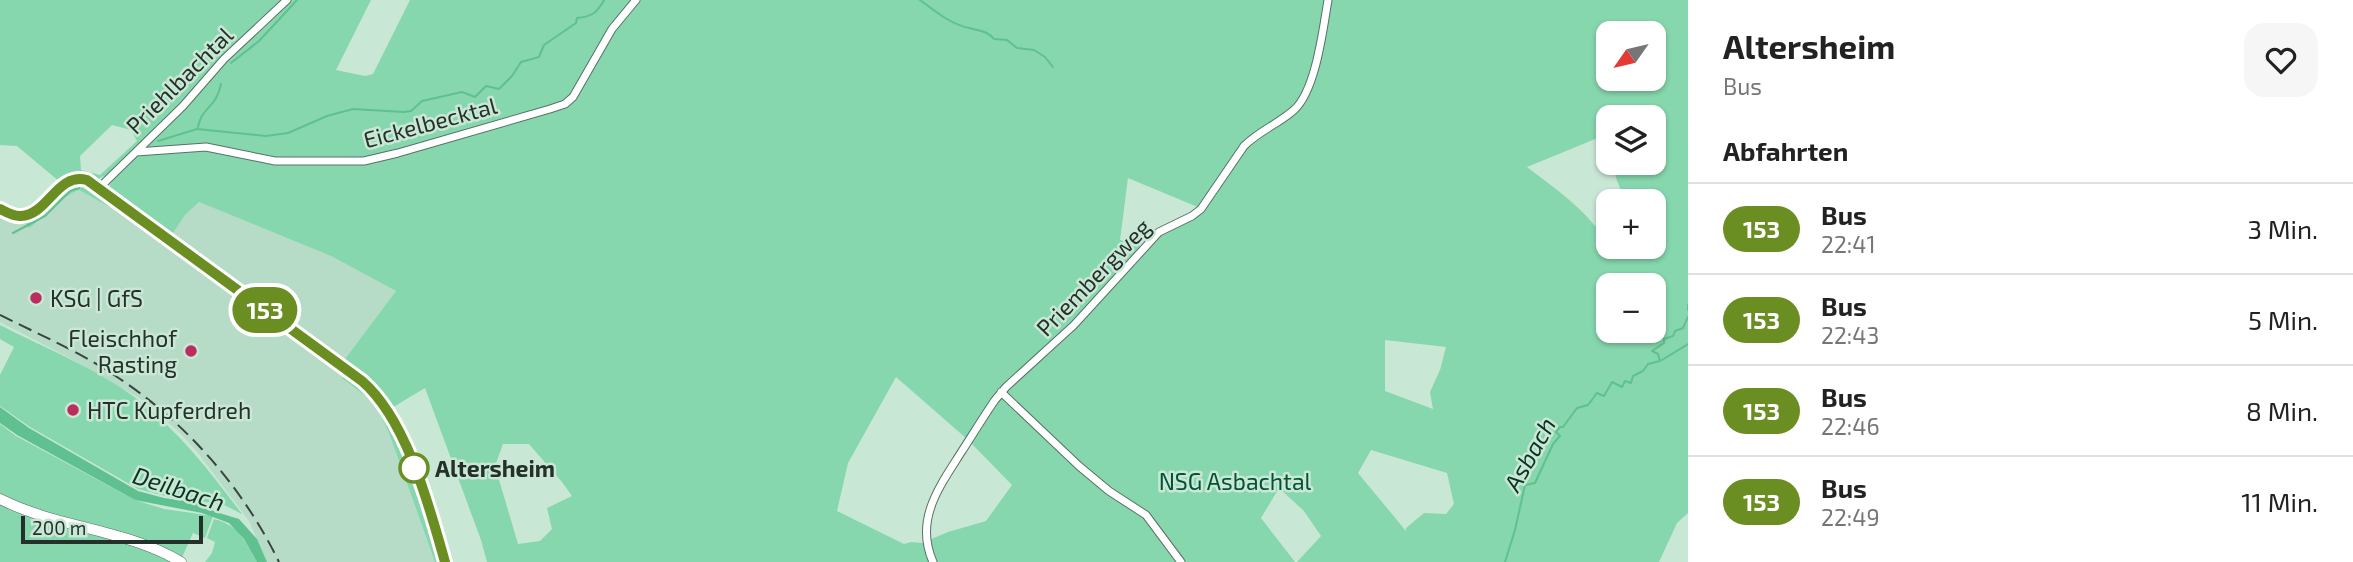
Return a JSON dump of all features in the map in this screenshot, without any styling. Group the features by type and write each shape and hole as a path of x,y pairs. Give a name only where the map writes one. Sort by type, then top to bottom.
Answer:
{"main road":[{"path":"0,499 36,514 143,545 181,562"}],"street":[{"name":"Priehlbachtal","path":"99,188 183,106 224,59 287,0"},
{"name":"Eickelbecktal","path":"136,152 206,147 275,161 363,161 543,111 573,97 612,29 636,0"},
{"name":"Priembergweg","path":"933,562 926,541 926,525 934,494 1001,392 1058,342 1159,232 1201,209 1252,138 1300,104 1314,67 1328,0"},
{"path":"0,209 16,216 28,215 73,179 87,180 362,381 386,405 410,458 445,562"},
{"path":"1001,392 1079,466 1109,491 1146,515 1181,562"}],"shaded area":[{"path":"79,190 108,206 114,202 339,367 343,379 375,403 389,433 435,562 267,562 249,521 180,433 141,399 0,322 0,209 19,217 29,227 44,218 68,194"},
{"path":"199,202 331,256 396,291 342,363 171,236 185,215"},
{"path":"0,407 29,428 138,491 198,503 239,519 257,539 267,562 257,562 244,539 229,523 202,513 135,500 17,435 0,423"}],"green space":[{"name":"NSG Asbachtal","path":"0,0 371,0 336,70 365,76 373,74 410,0 1688,0 1688,513 1677,523 1659,562 1297,562 1321,536 1304,511 1279,488 1261,518 1295,562 487,562 425,388 390,409 365,377 342,363 396,291 331,256 199,202 185,215 171,236 118,197 109,186 117,173 137,155 134,150 106,175 96,180 69,176 60,182 17,146 0,145","holes":["1312,79 1306,100 1297,109 1261,132 1243,149 1209,199 1236,152 1259,130 1295,105","1596,105 1666,105 1666,175 1615,175 1621,189 1666,189 1666,259 1596,259 1596,227 1564,196 1527,167 1596,139","112,125 131,130 137,141 100,175 81,170 80,156","1128,178 1200,208 1204,206 1196,215 1160,233 1050,353 1012,382 970,442 1012,485 986,521 922,543 904,544 837,511 848,463 896,377 967,439 991,401 1011,379 1044,354 1133,259 1141,243 1120,240","1385,340 1446,347 1430,392 1433,409 1385,391","503,444 529,444 572,496 547,508 552,529 540,541 518,544 495,466","1371,450 1447,473 1454,504 1446,514 1424,513 1406,528 1406,531 1358,473"]},
{"path":"86,180 114,202 112,205 108,206 79,190 60,201 29,228 19,217 64,186"},
{"path":"0,325 91,370 141,402 182,441 242,514 224,505 138,489 30,427 0,406 0,375 14,347 0,339"},
{"path":"339,367 377,400 388,416 441,562 435,562 389,433 375,403 343,379"},
{"path":"0,424 16,436 135,500 164,509 213,516 205,538 193,533 180,562 0,562 0,499 29,508 0,495"},
{"path":"214,519 236,530 257,562 205,562 212,553 215,542 207,538"}],"waterway":[{"path":"231,63 259,41 297,0"},
{"path":"158,141 197,129 266,136 288,133 327,116 353,109 404,112 411,111 422,101 462,92 475,97 486,86 499,89 521,62 539,57 544,45 576,23 577,18 593,13 604,0"},
{"path":"920,0 955,23 986,33 994,39 1007,40 1017,48 1034,50 1045,57 1053,67"},
{"path":"198,127 216,98 221,84"},
{"path":"13,233 45,216 70,191 79,188"},
{"name":"Asbach","path":"1688,305 1688,310"},
{"name":"Asbach","path":"1505,562 1525,485 1535,483 1553,444 1560,436 1556,432 1577,408 1588,405 1597,393 1604,396 1612,382 1622,387 1625,381 1631,383 1633,376 1643,371 1648,364 1660,361 1658,354 1652,351 1664,343 1664,339 1683,328 1688,317"},
{"path":"1662,360 1688,344"}],"railway":[{"path":"0,315 100,366 165,413 188,434 229,482 248,507 279,562"}],"bus line":[{"name":"153","path":"0,209 13,215 25,216 37,209 68,181 77,178 92,182 362,381 380,398 391,414 424,495 445,562"}],"place":[{"name":"KSG | GfS","path":"36,298"},
{"name":"Fleischhof Rasting","path":"191,351"},
{"name":"HTC Kupferdreh","path":"73,410"},
{"name":"Altersheim","path":"414,468"}],"water label":[{"name":"Deilbach","path":"179,488"}]}
